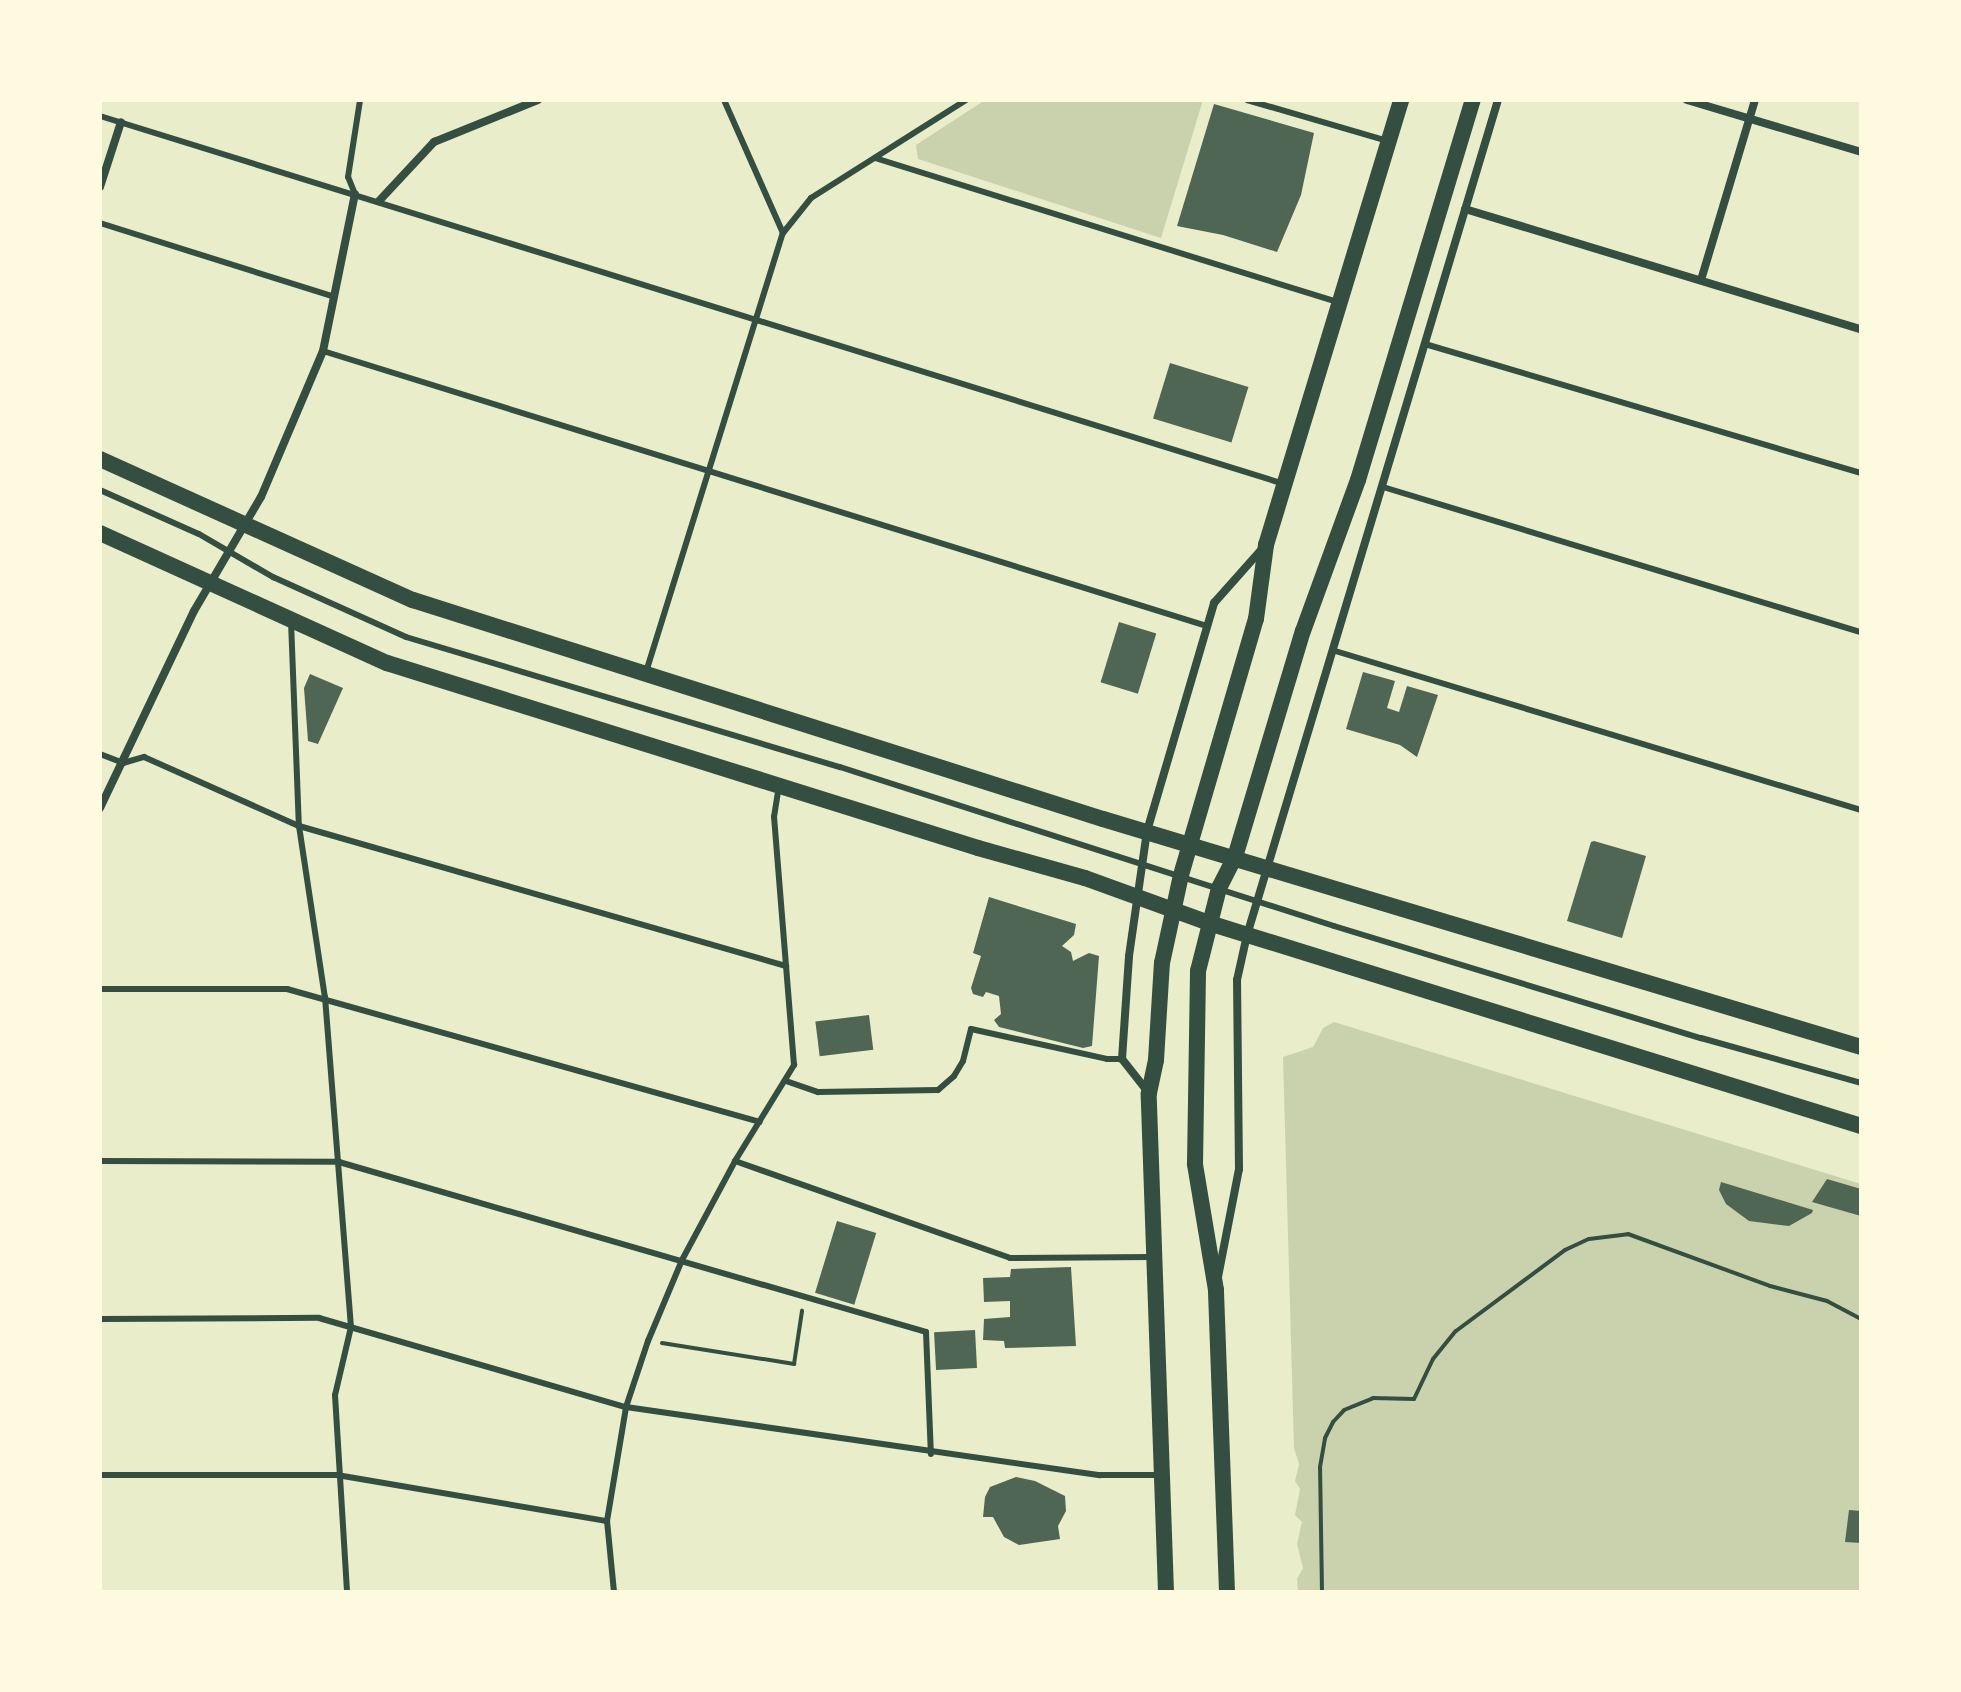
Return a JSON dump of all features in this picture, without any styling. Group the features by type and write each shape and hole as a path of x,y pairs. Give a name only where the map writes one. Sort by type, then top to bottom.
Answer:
{"main road":[{"path":"1166,1592 1149,1093 1156,1060 1162,963 1171,911 1189,844 1256,619 1266,545 1401,100"},
{"path":"1227,1592 1216,1290 1195,1164 1197,979 1219,888 1235,857 1303,631 1358,480 1473,100"},
{"path":"100,459 413,600 1189,844 1861,1047"},
{"path":"100,533 387,663 779,787 1085,878 1171,911 1861,1126"}],"street":[{"path":"379,201 434,142 538,100"},
{"path":"1216,1290 1239,1169 1237,980 1247,935 1498,100"},
{"path":"1687,100 1861,152"},
{"path":"1701,280 1755,100"},
{"path":"100,187 121,122"},
{"path":"100,808 209,583 261,497 323,351 355,194"},
{"path":"1465,209 1861,329"},
{"path":"1149,1093 1122,1059 1137,899 1147,831 1214,603 1266,545"}],"lane":[{"path":"355,194 348,177 360,100"},
{"path":"724,100 783,233"},
{"path":"646,674 783,233 811,198 966,100"},
{"path":"1247,100 1388,141"},
{"path":"100,116 1285,484"},
{"path":"875,158 1340,303"},
{"path":"100,223 335,297"},
{"path":"1425,344 1861,473"},
{"path":"323,351 1207,626"},
{"path":"1383,487 1861,632"},
{"path":"100,490 230,550 273,577 406,637 855,771 1701,1038 1861,1083"},
{"path":"291,620 299,826 325,997 351,1327 335,1395 337,1475 347,1592"},
{"path":"1332,650 1861,810"},
{"path":"100,754 123,763 144,757 299,826 786,966"},
{"path":"614,1592 607,1521 626,1407 648,1341 682,1260 735,1161 794,1065 774,817 779,787"},
{"path":"100,989 287,989 325,997 760,1122"},
{"path":"786,1081 818,1092 938,1090 954,1076 963,1061 971,1029 1122,1059"},
{"path":"100,1161 339,1162 926,1332 931,1454"},
{"path":"735,1161 1010,1258 1153,1257"},
{"path":"100,1319 319,1318 626,1407 931,1454 1100,1475 1161,1475"},
{"path":"100,1475 337,1475 607,1521"}],"path":[{"path":"1322,1592 1320,1467 1325,1438 1333,1422 1344,1410 1373,1398 1414,1399 1433,1359 1456,1331 1565,1250 1589,1239 1628,1234 1770,1286 1827,1301 1861,1319"},
{"path":"648,1341 794,1364 804,1297"}],"green space":[{"path":"985,100 1203,100 1161,238 918,159 916,145"},
{"path":"1334,1022 1861,1184 1861,1592 1298,1592 1297,1579 1303,1568 1297,1544 1302,1522 1295,1515 1300,1489 1295,1481 1299,1464 1294,1448 1283,1057 1313,1047 1323,1028"}],"building":[{"path":"1214,104 1314,133 1301,195 1277,252 1223,235 1177,226"},
{"path":"1170,363 1248,387 1231,442 1153,418"},
{"path":"1119,622 1156,633 1138,694 1101,682"},
{"path":"1363,672 1395,681 1387,708 1399,712 1407,686 1438,695 1417,757 1400,745 1346,729"},
{"path":"310,674 343,688 318,744 308,741 304,688"},
{"path":"1591,842 1646,856 1622,938 1567,921"},
{"path":"989,897 1076,924 1074,935 1062,946 1071,952 1073,961 1089,953 1099,956 1092,1046 1083,1048 999,1027 994,1020 1001,1014 999,996 986,992 983,997 973,994 971,988 981,956 973,953"},
{"path":"869,1015 873,1050 820,1056 815,1022"},
{"path":"1827,1179 1861,1189 1861,1216 1812,1202"},
{"path":"1721,1182 1813,1210 1789,1226 1749,1221 1726,1204 1719,1190"},
{"path":"837,1221 876,1233 854,1305 815,1293"},
{"path":"1071,1267 1076,1346 1005,1348 1004,1341 983,1340 984,1319 1010,1317 1010,1301 984,1302 983,1278 1010,1277 1011,1269"},
{"path":"975,1330 977,1368 936,1370 934,1332"},
{"path":"1016,1477 1035,1481 1065,1496 1066,1511 1058,1526 1060,1539 1019,1545 1004,1537 993,1517 983,1517 985,1497 990,1487"},
{"path":"1849,1510 1861,1511 1861,1543 1845,1542"}]}
